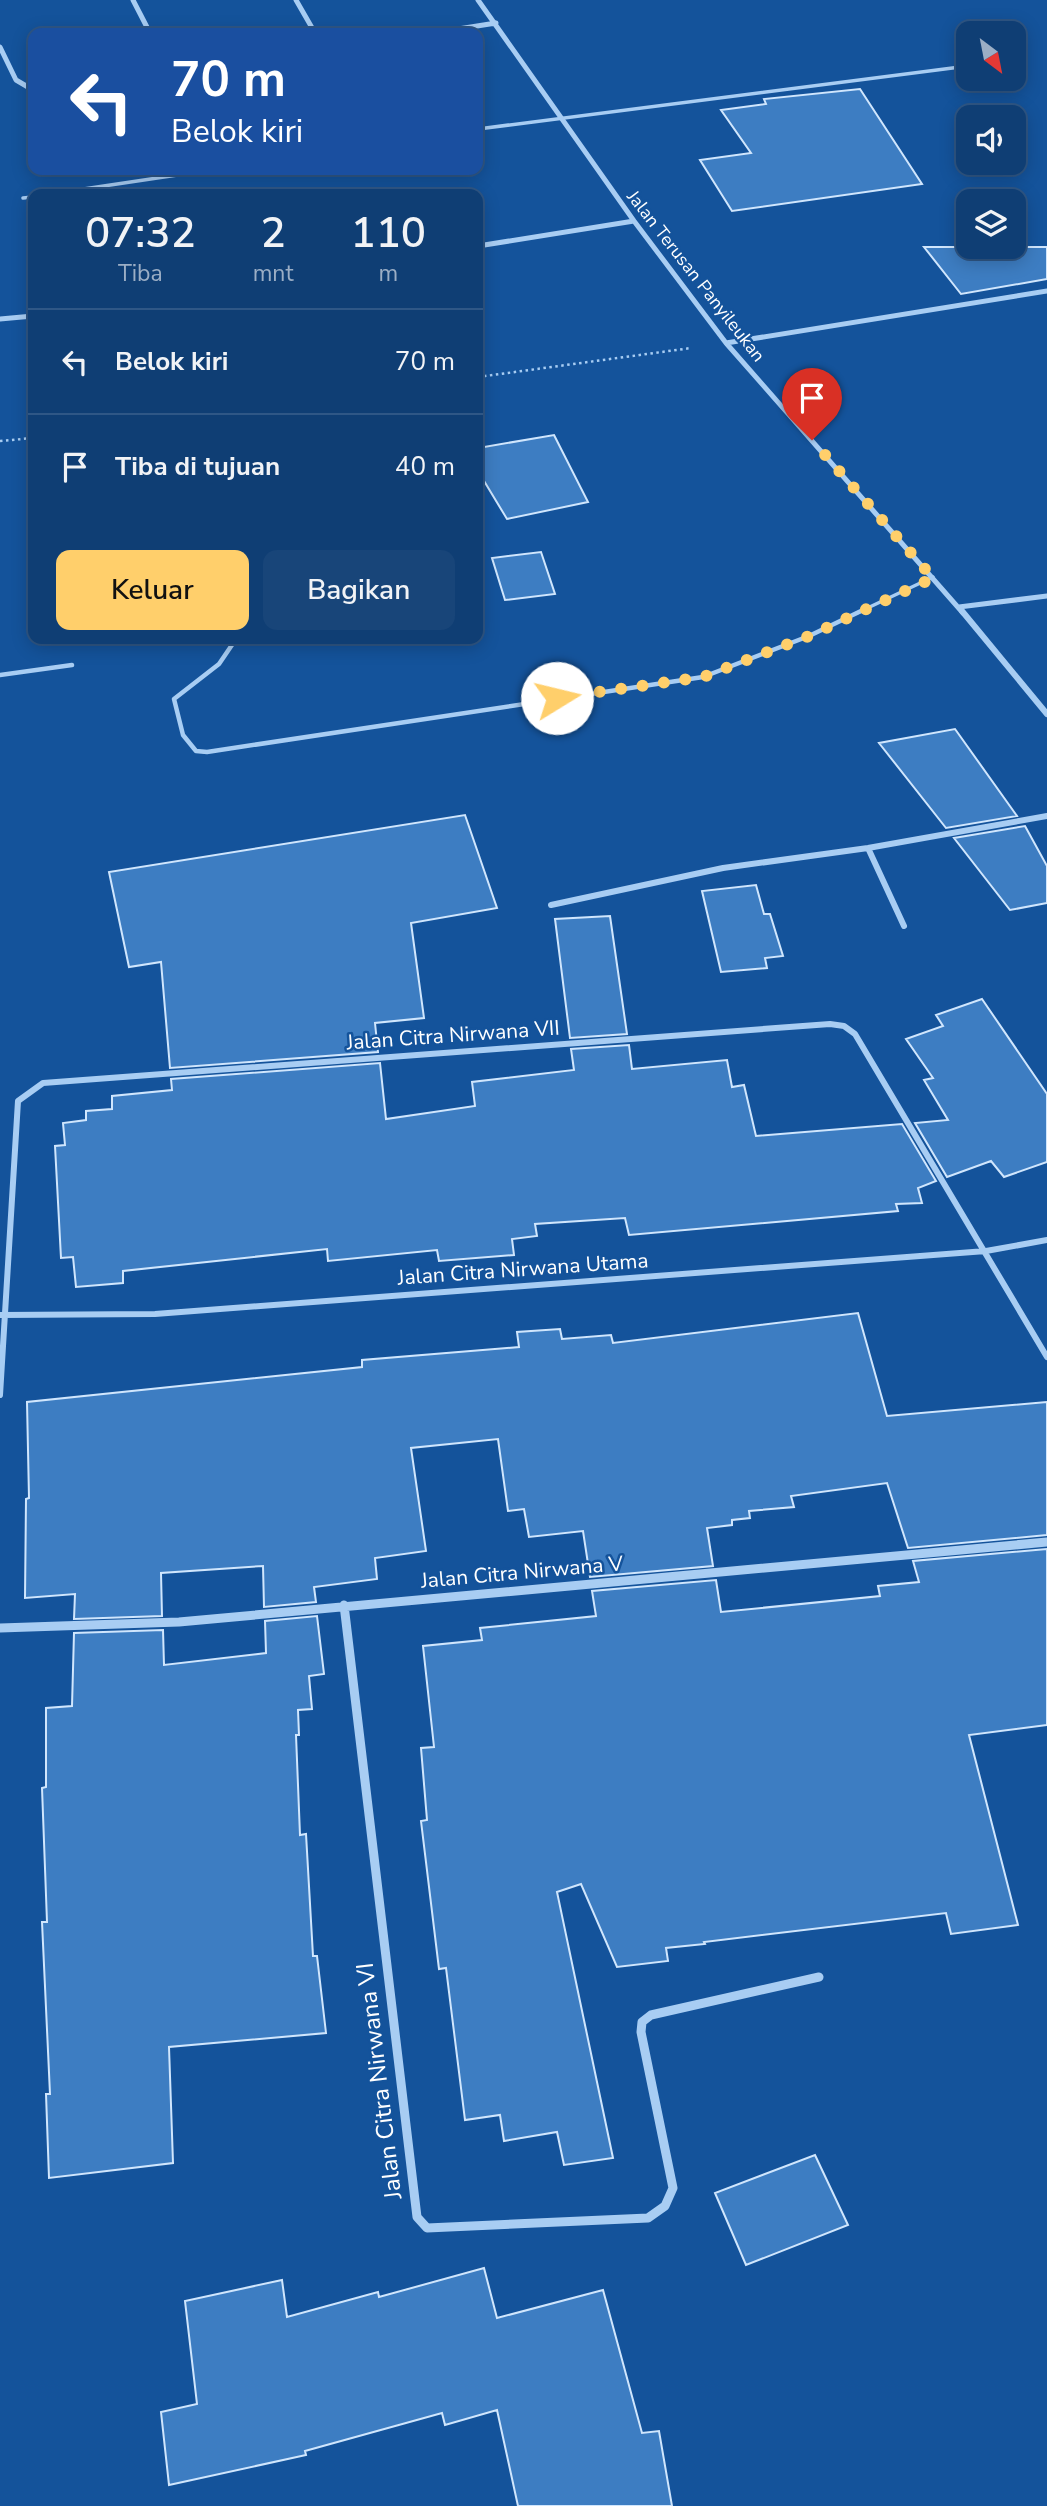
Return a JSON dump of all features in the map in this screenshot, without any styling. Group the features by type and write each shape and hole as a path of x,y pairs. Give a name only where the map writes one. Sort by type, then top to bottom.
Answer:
{"street":[{"path":"133,0 147,28"},
{"path":"296,0 312,28"},
{"name":"Jalan Terusan Panyileukan","path":"478,0 634,221 726,343 959,607 1047,714"},
{"path":"464,28 496,23"},
{"path":"0,47 17,82 28,89"},
{"path":"483,245 634,221"},
{"path":"726,343 1047,291"},
{"path":"0,319 28,317"},
{"path":"959,607 1047,596"},
{"path":"551,905 723,868 868,848 1047,816"},
{"path":"868,848 904,926"},
{"name":"Jalan Citra Nirwana VII","path":"2,1315 18,1101 43,1083 830,1024 844,1026 855,1034 986,1251"},
{"name":"Jalan Citra Nirwana Utama","path":"2,1315 155,1314 986,1251 1047,1240"},
{"path":"986,1251 1047,1357"},
{"path":"0,1395 2,1315"},
{"name":"Jalan Citra Nirwana V","path":"0,1628 179,1622 1047,1542"},
{"name":"Jalan Citra Nirwana VI","path":"344,1605 416,2217 427,2228 648,2218 665,2206 673,2188 641,2032 642,2022 651,2015 819,1977"}],"lane":[{"path":"483,128 956,67"},
{"path":"84,189 177,175"},
{"path":"23,198 28,198"},
{"path":"233,644 219,664 174,699 174,707 187,745 193,750 211,751 703,677 809,636 933,578"},
{"path":"0,675 72,665"}],"path":[{"path":"483,376 726,343"},
{"path":"0,441 28,438"}],"building":[{"path":"860,89 922,184 732,211 700,160 751,153 721,110 766,104 764,99"},
{"path":"924,247 956,247 956,259 1026,259 1026,247 1047,247 1047,279 961,294"},
{"path":"554,435 588,502 507,519 483,479 483,447"},
{"path":"541,552 555,594 505,600 492,558"},
{"path":"955,729 1017,816 946,828 879,743"},
{"path":"465,815 497,908 411,923 424,1018 375,1023 378,1052 170,1068 161,962 129,967 109,872"},
{"path":"1025,826 1047,866 1047,903 1010,910 954,838"},
{"path":"756,885 764,914 770,914 783,956 765,958 767,968 721,972 702,891"},
{"path":"610,916 627,1034 570,1038 555,919"},
{"path":"982,999 1047,1094 1047,1162 1004,1177 991,1161 947,1177 915,1123 948,1120 924,1080 933,1078 906,1039 943,1026 936,1015"},
{"path":"629,1045 632,1069 727,1060 732,1087 744,1085 756,1136 902,1124 936,1181 918,1188 922,1203 896,1204 898,1211 629,1235 625,1218 535,1224 537,1236 512,1239 514,1255 439,1261 437,1250 328,1261 327,1249 123,1271 123,1283 76,1287 73,1257 61,1258 55,1146 65,1145 63,1123 86,1120 86,1111 112,1109 112,1096 172,1090 171,1079 380,1063 386,1119 475,1106 472,1082 574,1070 571,1049"},
{"path":"858,1313 887,1416 1047,1402 1047,1535 908,1548 887,1483 791,1496 794,1507 749,1511 750,1518 732,1520 732,1525 707,1528 713,1566 590,1577 583,1531 529,1537 524,1509 508,1511 498,1439 411,1448 426,1551 375,1558 377,1579 314,1587 316,1602 264,1607 263,1566 161,1573 162,1616 74,1619 75,1594 25,1598 26,1499 29,1498 27,1402 362,1367 362,1360 519,1347 517,1332 560,1329 562,1339 611,1335 613,1343"},
{"path":"1047,1549 1047,1725 969,1735 1018,1925 951,1934 946,1913 666,1948 668,1961 617,1967 581,1884 557,1892 613,2158 564,2165 557,2132 504,2141 500,2115 465,2120 446,1968 439,1969 421,1821 427,1820 421,1748 434,1747 423,1646 482,1640 480,1628 596,1616 592,1591 716,1580 721,1612 880,1596 878,1586 919,1582 913,1561"},
{"path":"317,1616 324,1674 309,1676 312,1709 298,1710 299,1735 296,1735 300,1835 306,1834 313,1956 317,1956 326,2033 169,2047 173,2163 49,2178 46,2094 50,2094 42,1922 47,1922 42,1788 46,1787 46,1708 72,1706 74,1633 163,1630 164,1665 266,1653 265,1621"},
{"path":"815,2155 848,2225 746,2265 715,2193"},
{"path":"484,2268 497,2318 603,2290 642,2433 659,2431 672,2506 518,2506 497,2410 445,2425 442,2413 305,2451 306,2455 169,2485 161,2412 197,2404 185,2301 282,2280 287,2317 378,2292 379,2297"}],"route":[{"path":"557,698 703,677 809,636 933,578 812,440"}]}
